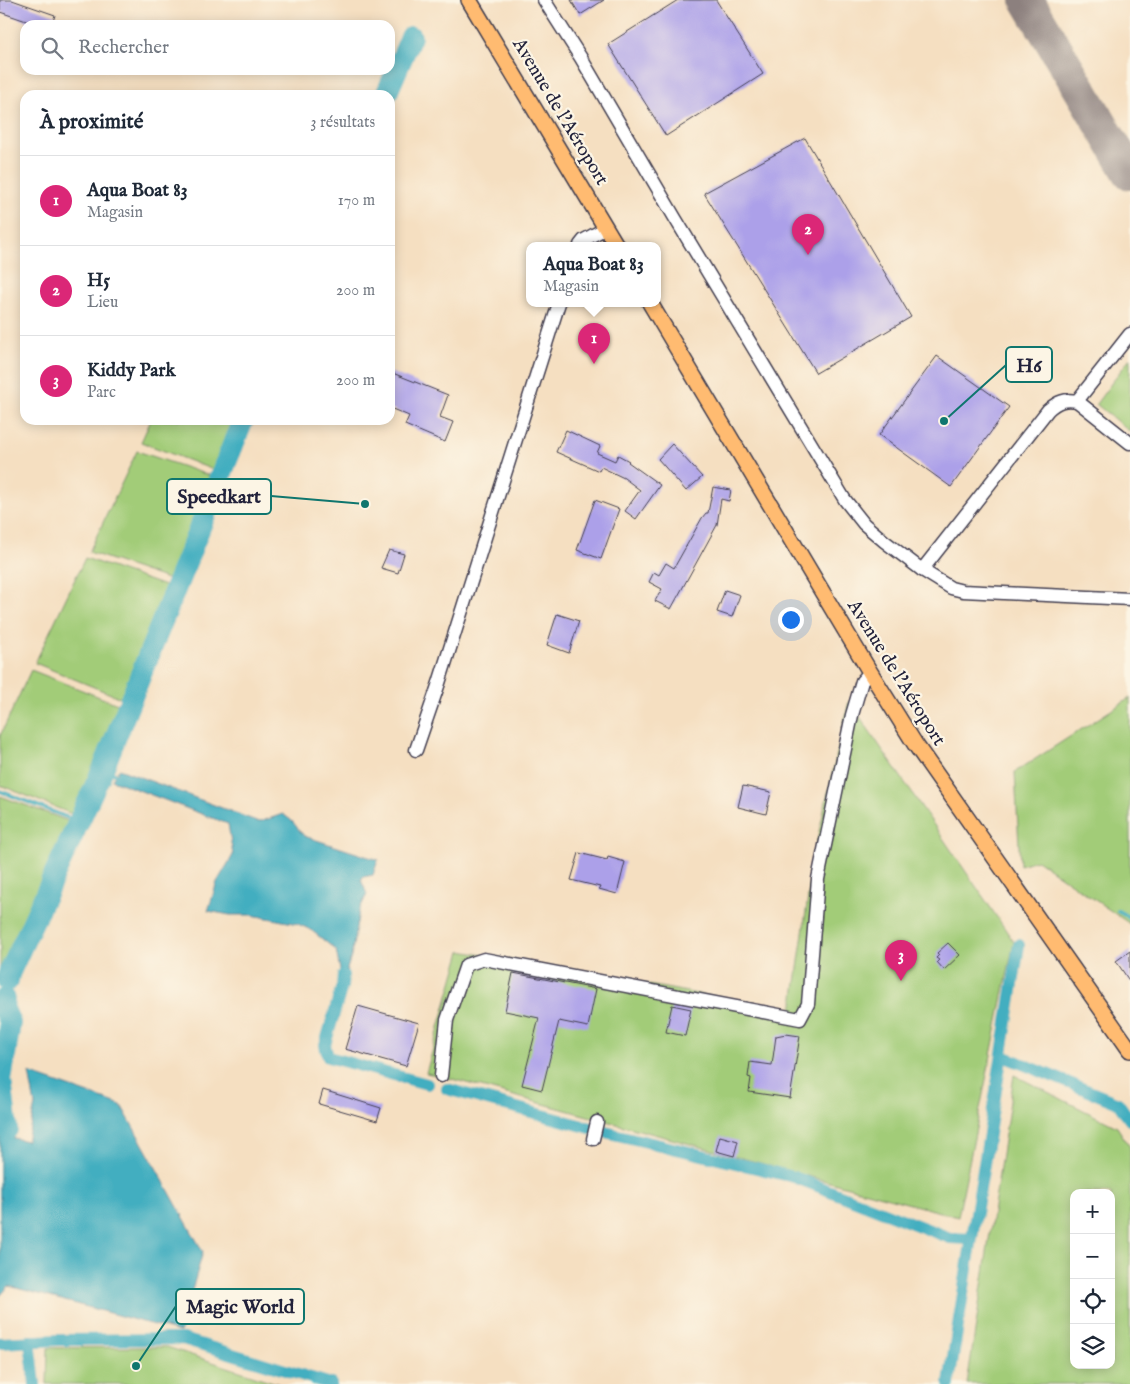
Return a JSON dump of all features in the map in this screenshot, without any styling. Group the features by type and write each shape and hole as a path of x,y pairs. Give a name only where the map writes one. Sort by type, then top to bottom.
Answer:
{"main road":[{"name":"Avenue de l'Aéroport","path":"469,0 614,242"},
{"name":"Avenue de l'Aéroport","path":"652,307 915,744 1130,1050"}],"street":[{"path":"544,0 581,58 845,500 864,524 922,570 951,588 962,591 1130,599"},
{"path":"582,242 606,228"},
{"path":"416,750 434,699 557,307"},
{"path":"1077,401 1130,334"},
{"path":"922,570 1048,410 1055,404 1068,400 1077,401 1130,443"},
{"path":"441,1076 447,1020 466,965 484,959 800,1019 808,1004 818,878 852,716 862,681 870,672"},
{"path":"593,1139 597,1122"}],"green space":[{"path":"1130,358 1130,432 1096,404"},
{"path":"149,425 235,425 216,471 141,442"},
{"path":"137,451 214,477 173,581 89,552"},
{"path":"85,558 168,587 123,699 35,663"},
{"path":"31,670 120,705 72,814 0,785 0,736"},
{"path":"1130,698 1130,924 1037,860 1020,865 1015,772"},
{"path":"849,701 1014,942 958,1217 426,1073 461,951 792,1011 814,854"},
{"path":"0,796 74,823 44,885 3,983 0,982"},
{"path":"0,997 4,999 0,1075"},
{"path":"1014,1075 1117,1127 1130,1147 1130,1384 967,1384"},
{"path":"167,1347 279,1384 47,1384 48,1348"}],"water":[{"path":"119,769 259,822 283,814 292,821 304,836 378,860 373,875 363,877 361,880 367,894 359,911 351,957 345,975 341,976 336,950 311,930 298,924 252,915 230,915 208,911 217,882 233,855 228,824 112,780"},
{"path":"29,1073 121,1105 203,1252 180,1332 9,1286 0,1296 0,1135 27,1141 35,1105"}],"building":[{"path":"0,0 12,0 55,15 54,20 23,20 0,12"},
{"path":"571,0 604,0 580,15"},
{"path":"678,0 716,0 763,74 666,136 608,44"},
{"path":"805,138 911,317 816,373 704,193"},
{"path":"937,356 1009,407 951,487 879,435"},
{"path":"395,374 448,395 440,417 453,422 445,442 405,425 409,416 395,410"},
{"path":"566,430 600,446 597,453 615,461 618,455 629,461 660,485 636,519 625,511 640,490 624,478 601,467 599,471 556,452"},
{"path":"672,444 702,477 686,491 658,459"},
{"path":"713,487 731,490 729,501 721,499 717,525 671,609 655,601 662,589 649,582 654,572 659,575 666,563 674,568 702,518 708,513"},
{"path":"595,500 619,509 601,559 577,550"},
{"path":"389,550 404,554 398,573 381,568"},
{"path":"725,590 740,595 732,617 717,612"},
{"path":"557,614 579,621 569,653 547,645"},
{"path":"743,786 771,792 766,814 738,807"},
{"path":"579,853 607,860 608,857 625,862 617,894 599,889 600,887 571,880"},
{"path":"948,943 960,955 944,970 936,958 939,955 937,953"},
{"path":"1130,951 1130,982 1116,961"},
{"path":"513,973 596,989 588,1027 559,1021 542,1090 522,1085 539,1018 505,1011"},
{"path":"672,1005 691,1009 685,1036 666,1032"},
{"path":"358,1006 419,1023 406,1066 345,1049"},
{"path":"786,1034 800,1036 790,1098 749,1092 751,1078 748,1077 750,1062 772,1065 776,1036"},
{"path":"323,1090 381,1108 377,1121 319,1104"},
{"path":"720,1136 738,1141 734,1156 716,1151"}],"waterway":[{"path":"395,74 411,37"},
{"path":"388,90 395,75"},
{"path":"8,980 9,974 103,769 241,425"},
{"path":"103,769 115,774"},
{"path":"0,791 79,822"},
{"path":"1118,911 1130,918"},
{"path":"949,1384 1019,945"},
{"path":"343,975 342,986 325,1045 328,1057 427,1084"},
{"path":"4,999 3,1007 10,1023 1,1080 7,1129"},
{"path":"1003,1056 1118,1103 1130,1120"},
{"path":"447,1089 605,1132 794,1177 950,1238 971,1239"},
{"path":"0,1343 58,1340 183,1339 331,1384"},
{"path":"30,1341 35,1384"}],"taxiway":[{"path":"1027,0 1130,173"}],"place":[{"name":"H5","path":"808,255"},
{"name":"Aqua Boat 83","path":"594,364"},
{"name":"H6","path":"944,421"},
{"name":"Speedkart","path":"365,504"},
{"name":"Kiddy Park","path":"901,981"},
{"name":"Magic World","path":"136,1366"}]}
